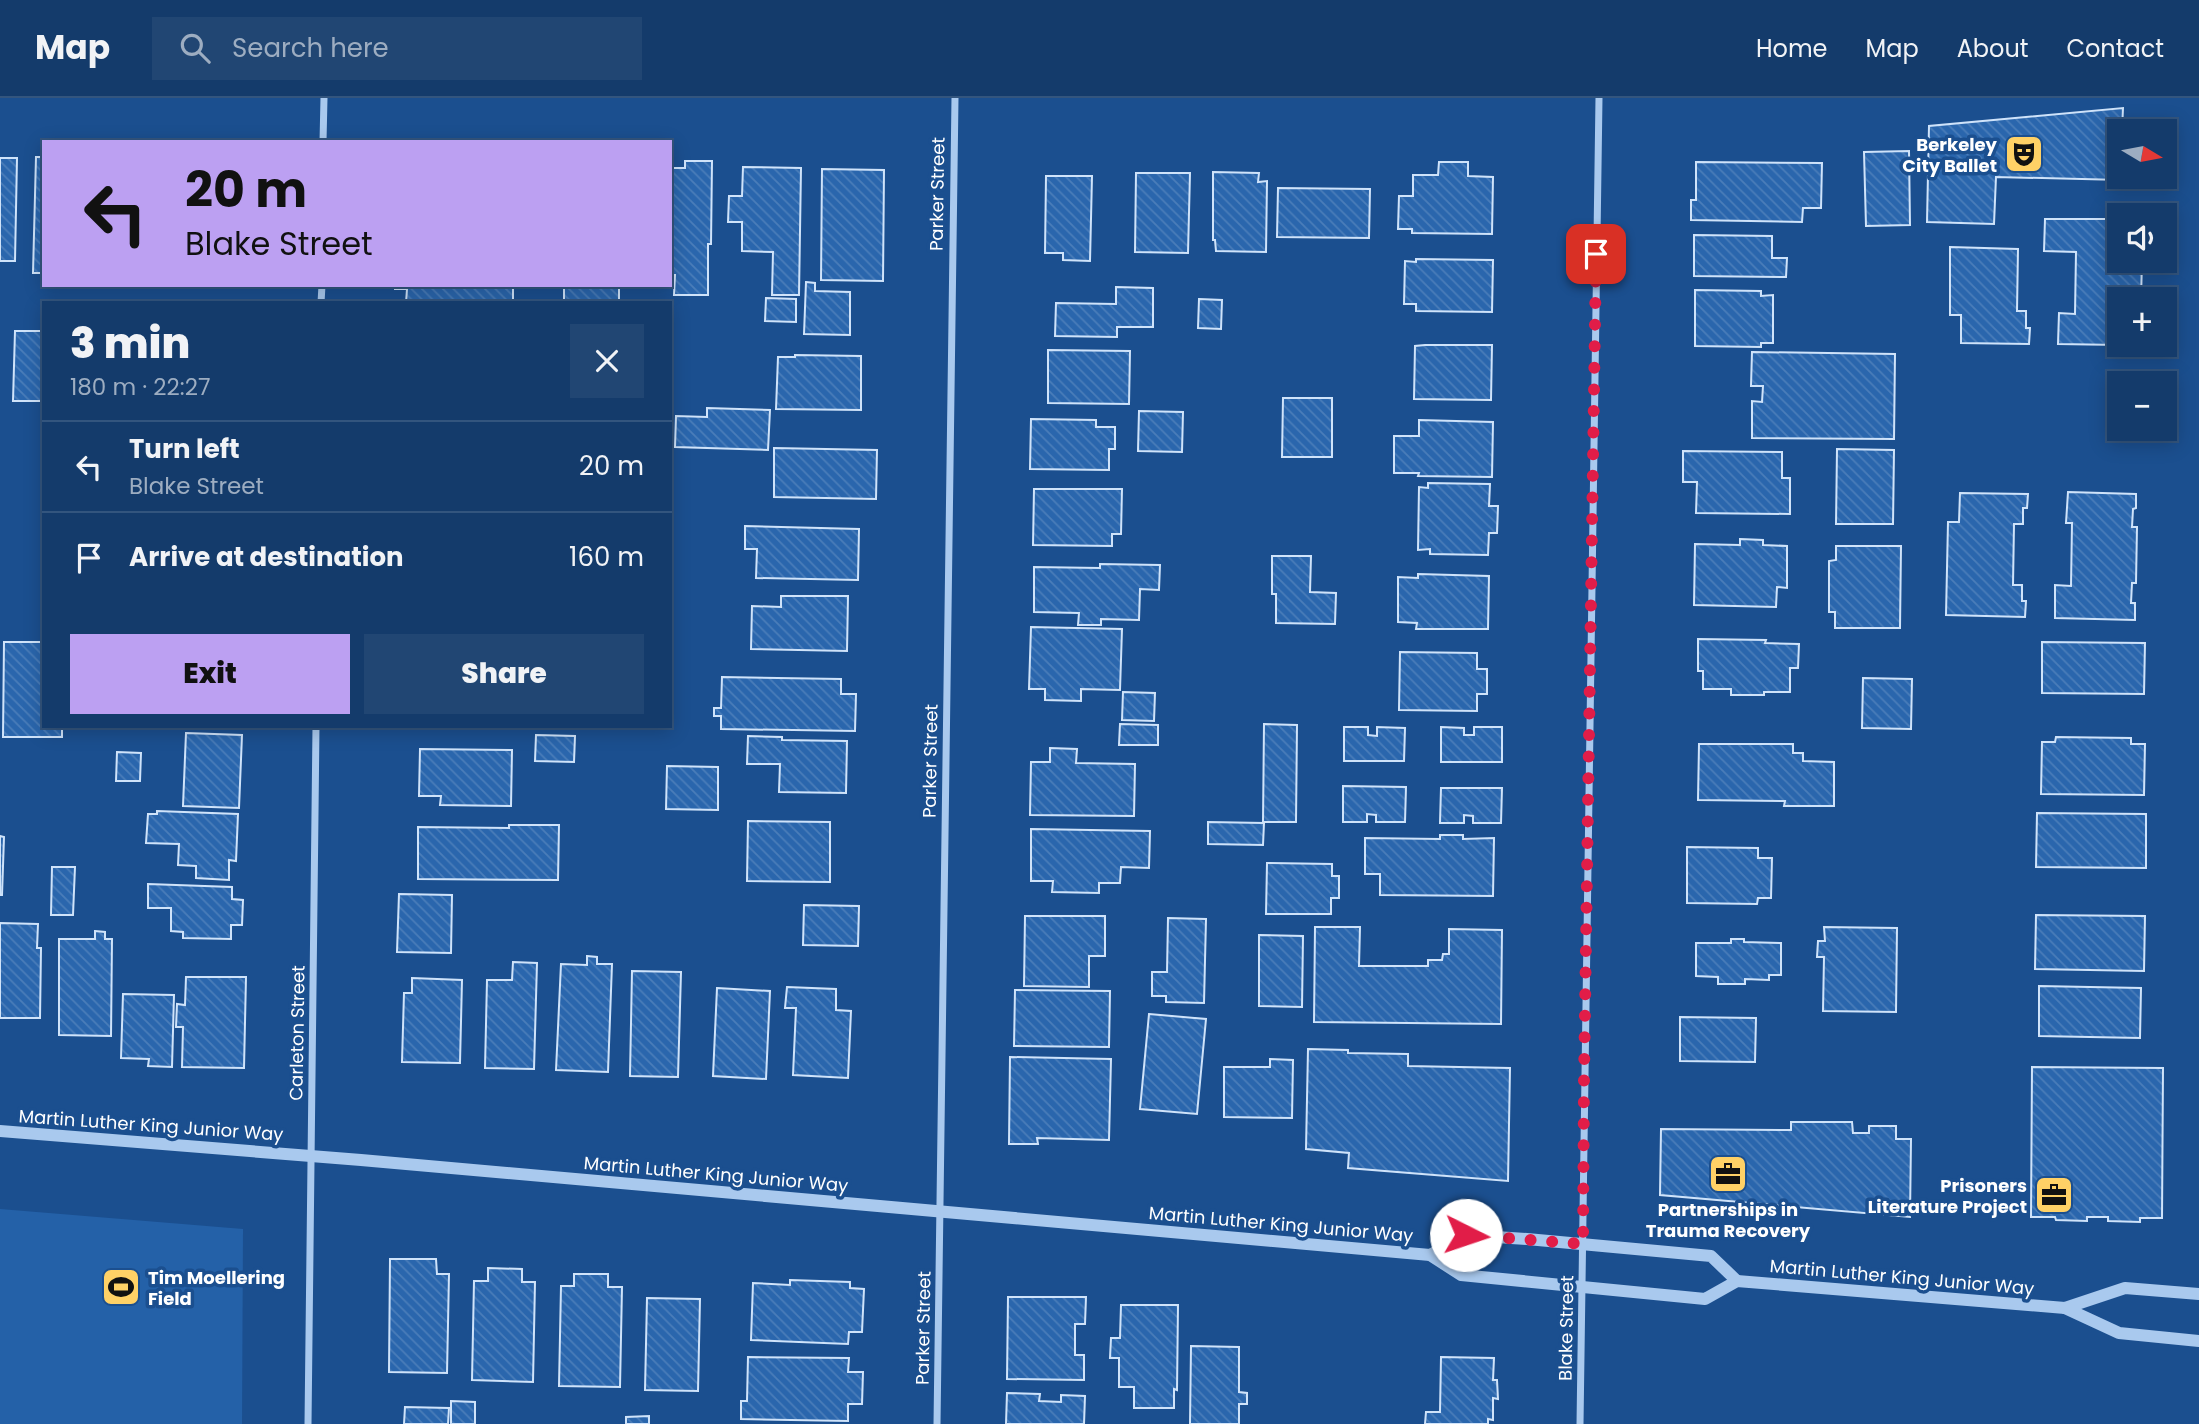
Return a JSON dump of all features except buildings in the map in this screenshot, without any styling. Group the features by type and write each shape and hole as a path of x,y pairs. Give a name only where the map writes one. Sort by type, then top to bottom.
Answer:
{"street":[{"path":"323,140 324,98"},
{"name":"Parker Street","path":"937,1424 955,98"},
{"name":"Blake Street","path":"1580,1424 1599,98"},
{"name":"Carleton Street","path":"308,1424 316,728"},
{"name":"Martin Luther King Junior Way","path":"0,1131 311,1155 1430,1255 1461,1275 1705,1299 1737,1281 2065,1308 2119,1334 2199,1341"},
{"name":"Martin Luther King Junior Way","path":"1430,1255 1466,1235 1583,1244 1711,1256 1737,1281"},
{"name":"Martin Luther King Junior Way","path":"2065,1308 2125,1288 2199,1294"}],"shaded area":[{"name":"Tim Moellering Field","path":"0,1209 243,1229 242,1424 0,1424"}],"place":[{"name":"Berkeley City Ballet","path":"2024,154"},
{"name":"Partnerships in Trauma Recovery","path":"1728,1174"},
{"name":"Prisoners Literature Project","path":"2054,1195"},
{"name":"Tim Moellering Field","path":"121,1287"}],"route":[{"path":"1466,1235 1583,1244 1596,254"}]}
